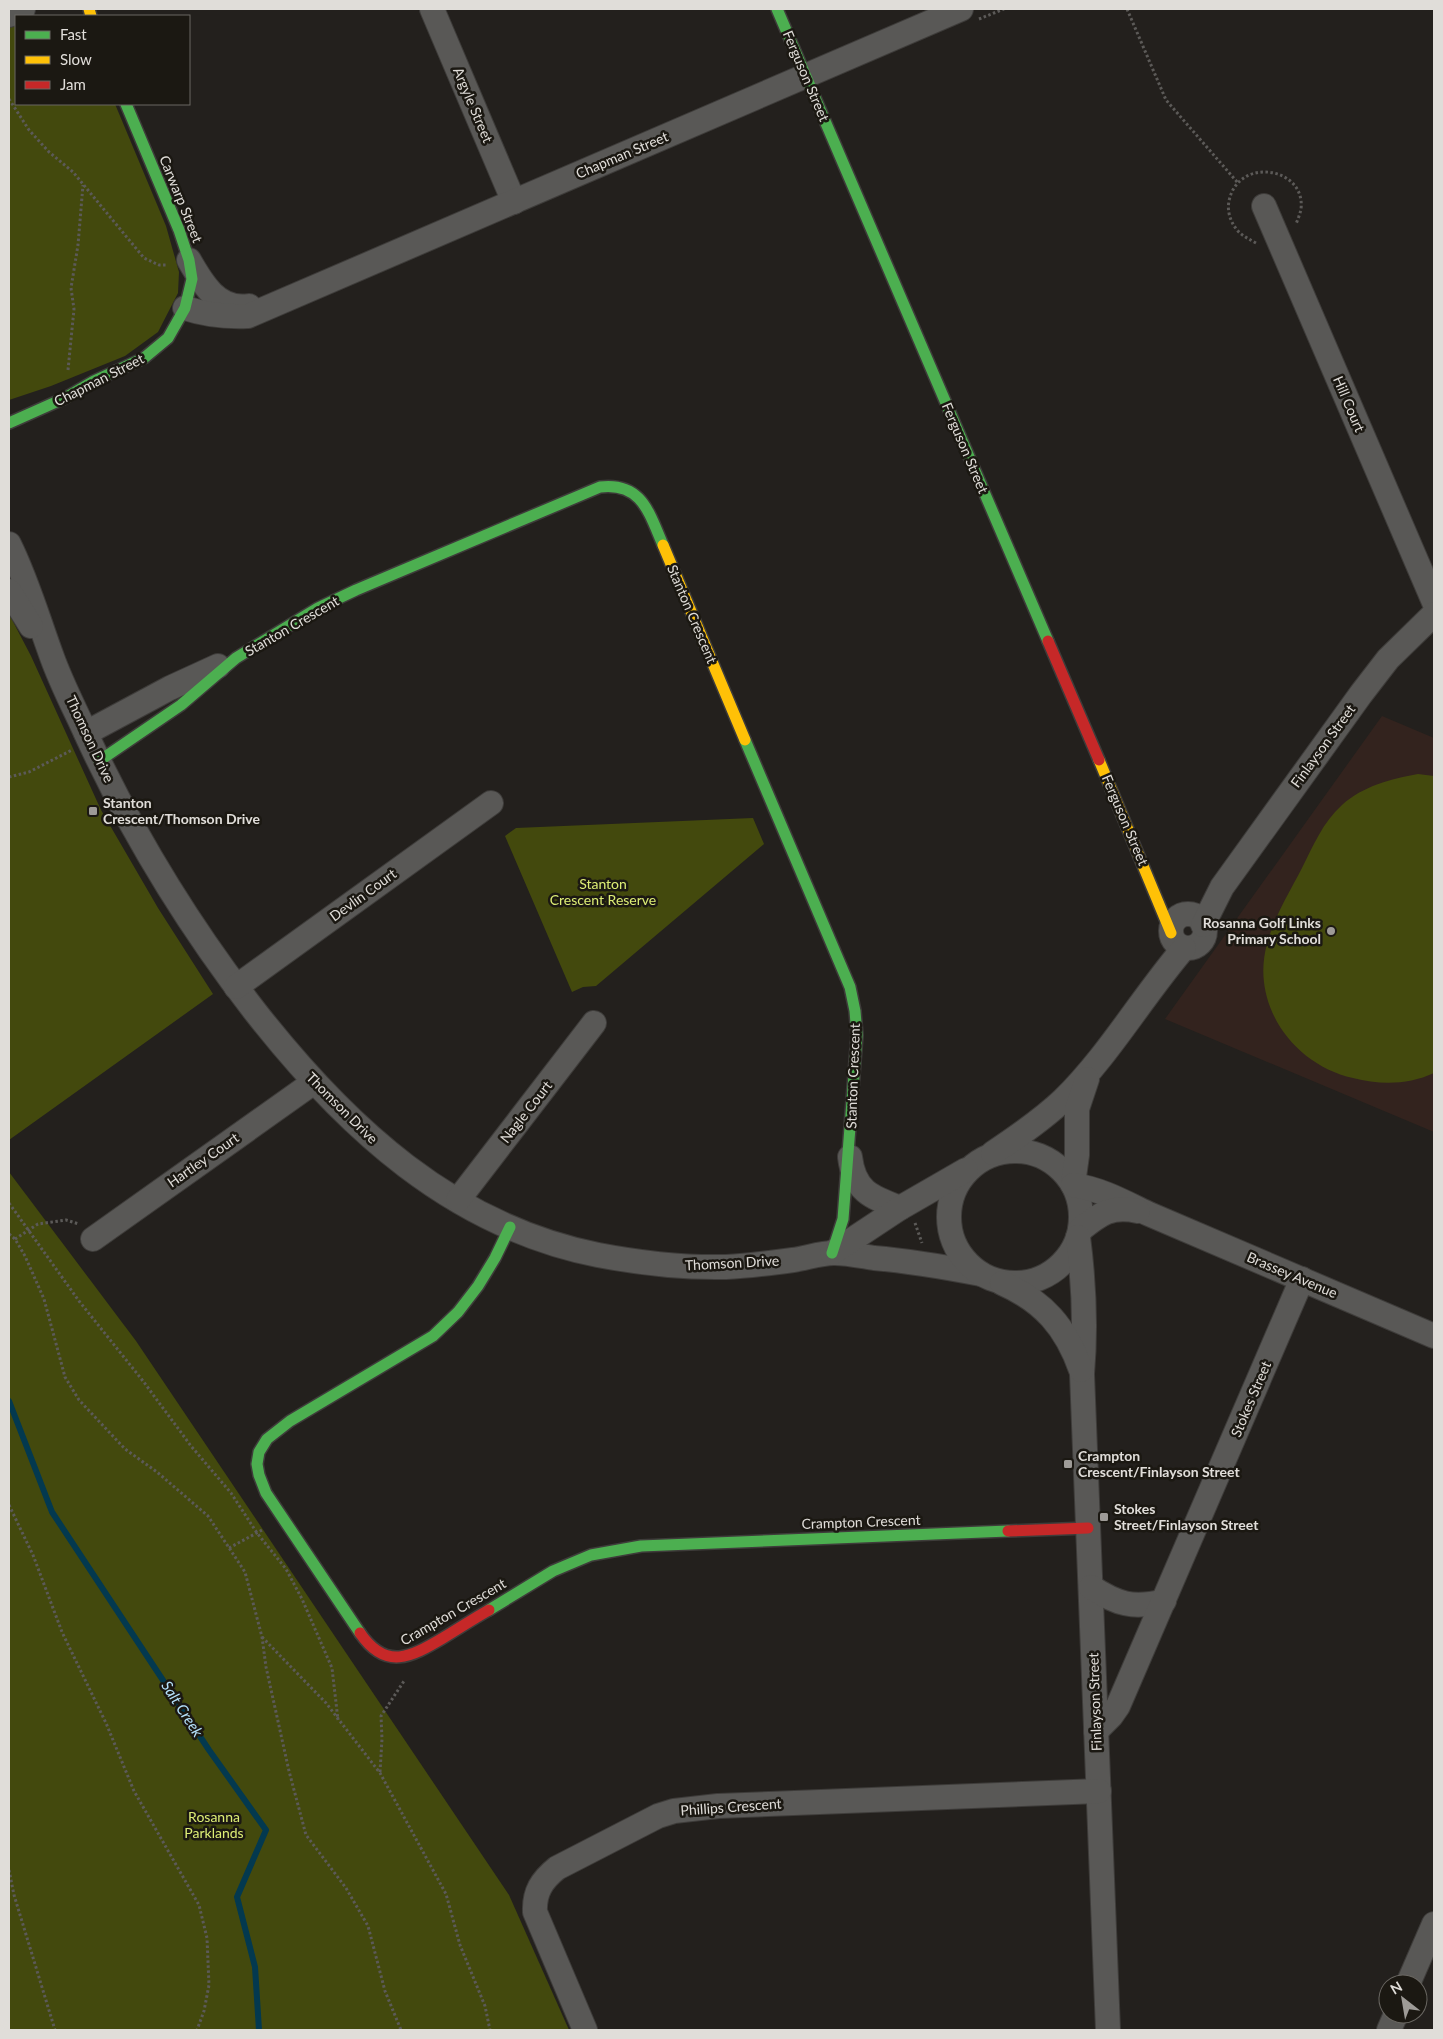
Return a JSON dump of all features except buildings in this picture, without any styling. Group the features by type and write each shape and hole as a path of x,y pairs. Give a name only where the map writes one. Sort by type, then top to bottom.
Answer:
{"street":[{"path":"9,15 23,9"},
{"name":"Argyle Street","path":"432,9 514,202"},
{"name":"Ferguson Street","path":"777,9 1153,887 1184,929"},
{"name":"Chapman Street","path":"9,423 66,398 94,381 127,367 158,348 168,338 185,308 204,314 226,317 248,316 961,9"},
{"name":"Carwarp Street","path":"126,105 179,230 189,260 192,279 185,308"},
{"name":"Hill Court","path":"1264,206 1434,602"},
{"name":"Chapman Street","path":"189,260 199,279 211,294 225,304 243,307 283,300"},
{"path":"38,397 94,381"},
{"name":"Stanton Crescent","path":"88,737 170,688 236,658 326,604 600,488 610,485 622,486 636,495 648,510 850,987 857,1035 849,1155 843,1219 832,1253"},
{"name":"Thomson Drive","path":"9,544 27,585 54,661 99,761 134,831 206,946 288,1053 314,1082 345,1115 377,1144 423,1179 510,1227 560,1245 595,1254 673,1266 727,1266 792,1260 832,1253 929,1264 986,1276"},
{"name":"Thomson Drive","path":"9,591 54,661"},
{"name":"Finlayson Street","path":"1184,929 1222,887 1388,659 1434,614"},
{"name":"Stanton Crescent","path":"99,761 180,705 236,658"},
{"name":"Devlin Court","path":"236,987 491,804"},
{"path":"983,1160 1006,1152 1016,1151 1035,1154 1044,1157 1060,1168 1073,1184 1081,1208 1079,1234 1067,1258 1054,1270 1038,1279 1014,1283 986,1276 966,1260 955,1244 950,1224 950,1204 953,1194 963,1177 983,1160 1048,1113 1090,1070 1161,975 1184,929"},
{"name":"Nagle Court","path":"458,1200 594,1023"},
{"path":"1073,1184 1077,1155 1077,1109 1090,1070"},
{"name":"Hartley Court","path":"93,1239 314,1082"},
{"name":"Stanton Crescent","path":"849,1155 853,1174 862,1188 874,1197 900,1208"},
{"name":"Thomson Drive","path":"832,1253 900,1208 983,1160"},
{"name":"Brassey Avenue","path":"1073,1184 1095,1189 1434,1336"},
{"name":"Brassey Avenue","path":"1079,1234 1099,1216 1110,1210 1129,1210 1149,1214"},
{"name":"Crampton Crescent","path":"510,1227 484,1278 467,1303 451,1320 433,1336 288,1424 263,1444 258,1454 257,1468 260,1481 365,1640 383,1656 405,1658 421,1651 553,1571 590,1555 615,1550 651,1545 1088,1528"},
{"name":"Finlayson Street","path":"1079,1234 1085,1326 1082,1374 1108,2030"},
{"name":"Finlayson Street","path":"986,1276 1023,1293 1043,1307 1068,1339 1082,1374"},
{"name":"Stokes Street","path":"1096,1731 1118,1706 1302,1280"},
{"path":"1091,1587 1106,1596 1128,1605 1151,1604 1164,1601"},
{"name":"Phillips Crescent","path":"585,2030 535,1912 534,1902 538,1889 545,1877 557,1868 658,1816 674,1811 718,1806 1099,1791"},
{"path":"1412,1974 1434,1924"}],"path":[{"path":"1127,9 1166,100 1238,183"},
{"path":"9,100 29,130 83,184 144,258 159,265 189,260"},
{"path":"68,370 74,309 71,288 78,245 83,184"},
{"path":"9,777 30,772 88,737"},
{"path":"9,1203 79,1302 143,1381 191,1446 231,1493 257,1532 286,1568 302,1599 332,1668 338,1720"},
{"path":"15,1239 38,1224 66,1220 78,1222 93,1239"},
{"path":"9,1234 15,1239 25,1256 44,1299 65,1377 79,1400 125,1449 157,1472 208,1516 245,1572 262,1637 266,1667 289,1771 306,1836 346,1888 368,1926 385,1991 401,2030"},
{"path":"9,1505 33,1555 62,1632 106,1723 134,1791 199,1905 207,1938 209,1985 198,2030"},
{"path":"229,1548 283,1518"},
{"path":"262,1637 295,1669 380,1773 446,1894 460,1945 485,2006 490,2030"},
{"path":"380,1773 381,1716 410,1672 405,1658"},
{"path":"9,1870 14,1895 55,2030"}],"shaded area":[{"name":"Rosanna Golf Links Primary School","path":"1382,716 1434,738 1434,1132 1165,1019"}],"green space":[{"path":"15,23 15,105 115,105 166,226 179,272 178,293 158,332 125,356 51,386 9,400 9,26"},
{"path":"9,614 31,656 101,810 158,908 213,994 9,1140"},
{"name":"Rosanna Golf Links Primary School","path":"1418,774 1434,776 1434,1073 1404,1082 1373,1082 1332,1071 1312,1060 1295,1046 1271,1010 1265,989 1263,967 1267,944 1278,915 1329,819 1350,798 1368,788 1398,778"},
{"name":"Stanton Crescent Reserve","path":"753,818 764,844 596,986 583,987 572,992 505,836 516,828"},
{"name":"Rosanna Parklands","path":"9,1172 136,1341 509,1895 569,2030 9,2030"}],"waterway":[{"name":"Salt Creek","path":"9,1401 52,1512 209,1750 266,1830 237,1897 255,1967 259,2030"}],"traffic: fast":[{"path":"777,9 1048,641"},
{"path":"9,423 65,398 94,381 144,358 168,338 185,308 192,279 189,260 179,230 126,105"},
{"path":"99,761 181,705 236,658 318,608 356,590 600,487 626,489 635,495 648,511 663,545"},
{"path":"745,740 850,987 855,1011 857,1035 843,1219 832,1253"},
{"path":"360,1633 266,1493 257,1464 259,1452 267,1439 290,1421 433,1336 458,1312 478,1286 495,1258 510,1227"},
{"path":"489,1610 553,1571 591,1555 641,1546 1008,1531"}],"traffic: slow":[{"path":"89,9 91,15"},
{"path":"663,545 745,740"},
{"path":"1099,760 1171,933"}],"traffic: jam":[{"path":"1048,641 1099,760"},
{"path":"1008,1531 1088,1528"},
{"path":"360,1633 379,1652 399,1657 420,1651 489,1610"}],"place":[{"name":"Stanton Crescent/Thomson Drive","path":"93,811"},
{"name":"Rosanna Golf Links Primary School","path":"1331,931"},
{"name":"Crampton Crescent/Finlayson Street","path":"1068,1464"},
{"name":"Stokes Street/Finlayson Street","path":"1104,1517"}]}
